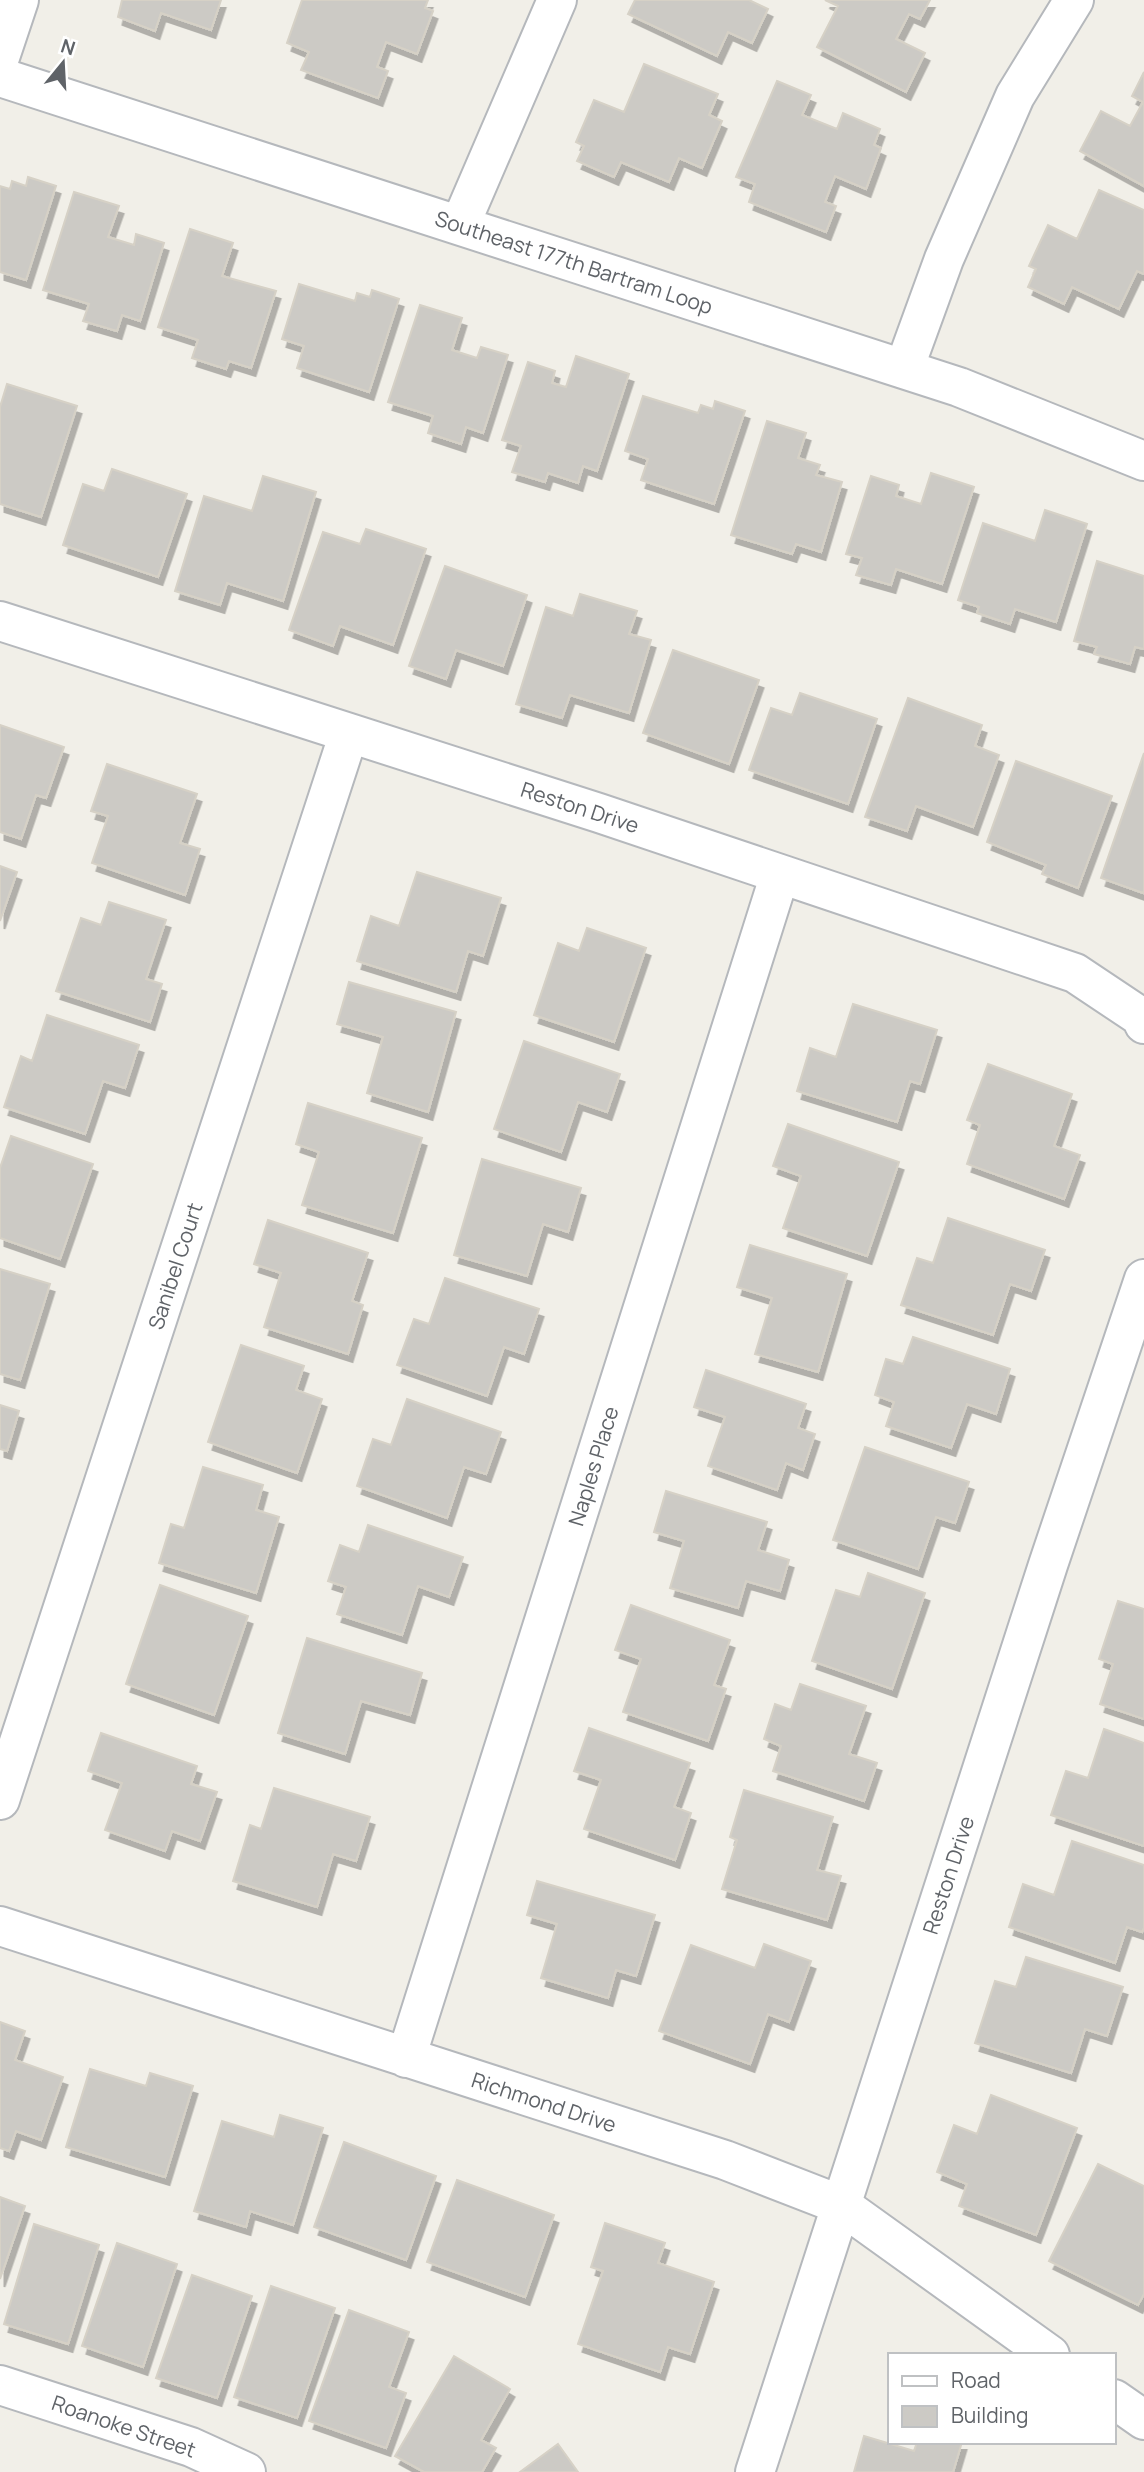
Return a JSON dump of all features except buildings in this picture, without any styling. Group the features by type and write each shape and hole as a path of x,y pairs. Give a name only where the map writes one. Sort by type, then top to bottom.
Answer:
{"street":[{"path":"0,57 19,0"},
{"path":"460,225 557,0"},
{"path":"904,369 944,260 1015,96 1074,0"},
{"name":"Southeast 177th Bartram Loop","path":"0,77 959,387 1144,461"},
{"name":"Reston Drive","path":"0,621 780,874 1074,973 1141,1017 1144,1024"},
{"name":"Sanibel Court","path":"0,1800 349,733"},
{"name":"Naples Place","path":"406,2058 780,874"},
{"name":"Reston Drive","path":"755,2472 1144,1279"},
{"name":"Richmond Drive","path":"0,1926 725,2160 841,2205 1048,2353"},
{"name":"Roanoke Street","path":"0,2385 191,2447 246,2472"},
{"path":"1116,2400 1144,2420"}]}
